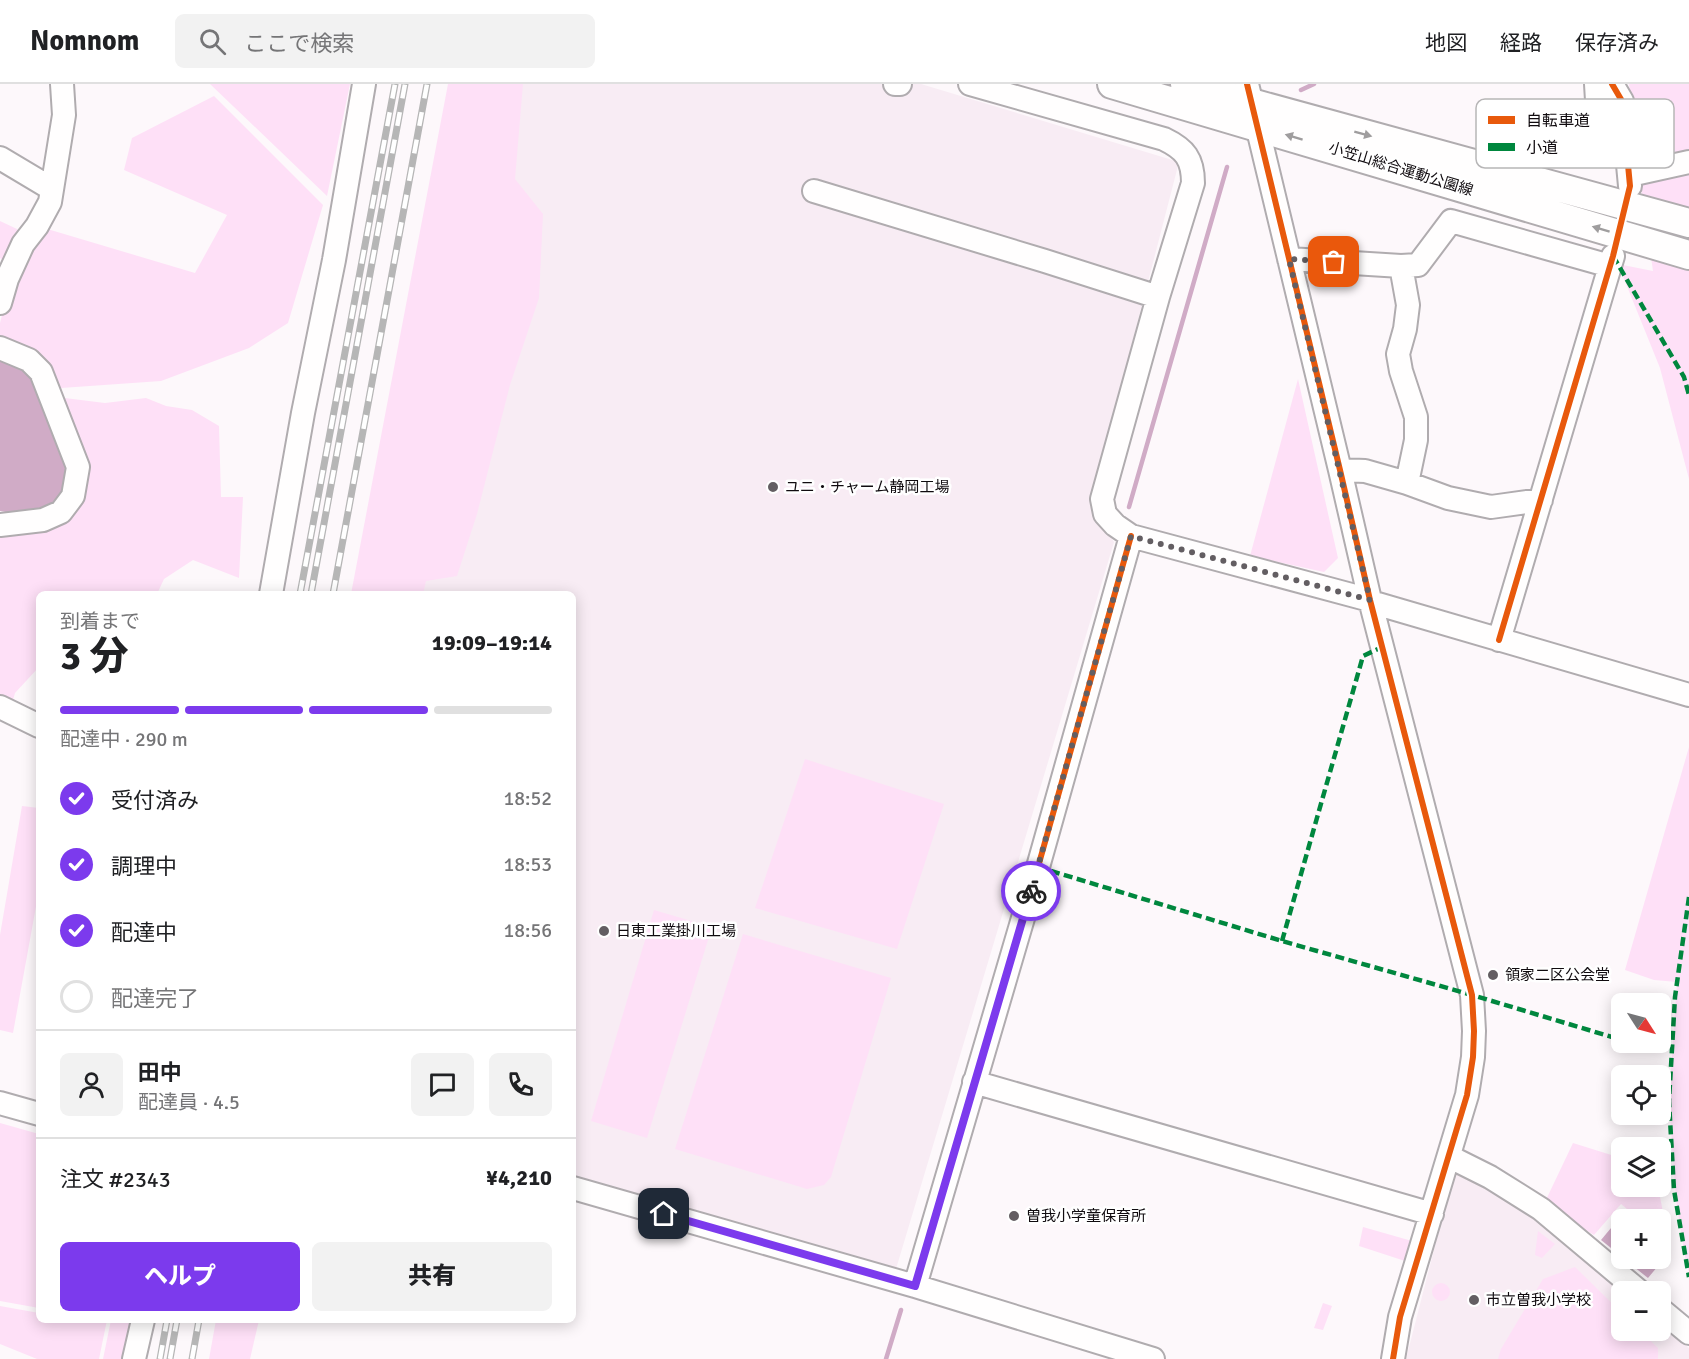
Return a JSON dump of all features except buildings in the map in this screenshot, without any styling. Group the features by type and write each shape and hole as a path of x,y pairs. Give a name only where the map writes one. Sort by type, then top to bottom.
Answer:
{"main road":[{"name":"小笠山総合運動公園線","path":"1112,84 1251,104 1657,246 1689,255"},
{"name":"小笠山総合運動公園線","path":"1185,84 1476,164"},
{"name":"小笠山総合運動公園線","path":"1489,168 1689,223"}],"street":[{"path":"0,303 7,258 23,244 37,226 50,202 64,115 62,84"},
{"path":"272,591 303,413 334,260 364,84"},
{"path":"895,84 900,84"},
{"path":"970,84 1164,139 1177,145 1187,155 1193,170 1193,183 1158,297 1102,499 1105,514 1115,525 1131,536 1371,601 1689,695"},
{"path":"1596,84 1597,99"},
{"path":"1612,84 1621,99"},
{"path":"1251,104 1371,601 1472,995 1473,1057 1467,1095 1400,1317 1393,1359"},
{"path":"0,158 52,189"},
{"path":"1674,167 1689,162"},
{"path":"1629,168 1630,180 1669,168"},
{"path":"814,191 1158,297"},
{"path":"1289,259 1418,265 1451,221 1612,261 1499,639"},
{"path":"1401,266 1408,305 1405,329 1398,354 1416,417 1416,440 1407,483"},
{"path":"0,348 29,360 40,372 78,467 73,496 61,512 43,520 0,525"},
{"path":"1340,470 1365,471 1448,498 1491,507 1540,500"},
{"path":"915,1286 1038,867 1131,536"},
{"path":"0,707 36,725"},
{"path":"974,1082 1432,1214"},
{"path":"0,1103 36,1113"},
{"path":"1449,1158 1490,1178 1541,1209 1627,1281"},
{"path":"576,1189 915,1286 1153,1359"},
{"path":"1671,1318 1689,1333"},
{"path":"135,1359 142,1323"}],"shaded area":[{"path":"210,84 350,84 327,196"},
{"path":"448,84 523,84 515,179 543,214 539,298 510,385 477,514 457,576 426,581 424,591 352,591"},
{"path":"479,84 921,84 1179,162 1090,506 1114,542 896,1269 576,1181 576,591 383,591"},
{"path":"1629,84 1689,84 1689,479 1660,368 1618,264 1653,271 1639,168 1674,168 1674,99 1631,99"},
{"path":"214,96 323,205 288,323 249,348 161,381 47,389 0,347 0,323 15,262 44,228 195,273 227,215 124,170 132,138"},
{"path":"0,221 17,229 21,238 5,262 0,258"},
{"path":"0,352 39,376 59,431 67,463 67,485 61,495 33,517 0,511"},
{"path":"1298,379 1338,558 1324,572 1250,556"},
{"path":"57,397 105,403 146,398 166,406 192,410 219,426 221,497 243,497 239,578 193,560 164,579 158,591 36,591 36,670 15,693 11,707 0,703 0,518 49,509 61,495"},
{"path":"1689,747 1689,1272 1676,1200 1671,1125 1671,1071 1677,982 1654,980 1625,970"},
{"path":"805,759 944,804 897,949 755,908"},
{"path":"22,806 36,808 36,906 13,1033 0,1030 0,935"},
{"path":"654,910 712,927 647,1138 591,1121"},
{"path":"743,934 891,978 831,1177 824,1185 807,1189 675,1149"},
{"path":"0,1123 36,1133 36,1307 0,1301"},
{"path":"1573,1143 1611,1155 1611,1197 1660,1197 1662,1209 1627,1209 1621,1204 1617,1209 1611,1209 1611,1215 1594,1235 1544,1204"},
{"path":"1455,1168 1515,1200 1615,1281 1611,1281 1611,1341 1671,1341 1671,1331 1689,1348 1689,1359 1406,1359"},
{"path":"1363,1227 1412,1241 1405,1261 1359,1246"},
{"path":"1611,1228 1611,1248 1601,1240"},
{"path":"1538,1231 1555,1244 1542,1258 1535,1255"},
{"path":"1575,1267 1611,1302 1611,1341 1651,1341 1658,1348 1658,1359 1498,1359 1501,1349 1543,1279"},
{"path":"1637,1269 1656,1269 1648,1278"},
{"path":"1441,1283 1447,1286 1450,1292 1447,1298 1441,1301 1435,1298 1432,1292 1435,1286"},
{"path":"1323,1303 1332,1306 1323,1330 1314,1328"},
{"path":"0,1306 36,1312 36,1323 106,1323 99,1359 37,1359 0,1344"},
{"path":"110,1323 129,1323 123,1359 103,1359"},
{"path":"215,1323 258,1323 250,1359 209,1359"}],"waterway":[{"path":"1301,90 1314,84"},
{"path":"1129,507 1227,167"},
{"path":"886,1359 901,1310"}],"railway":[{"path":"301,591 395,84"},
{"path":"312,591 405,84"},
{"path":"334,591 427,84"},
{"path":"160,1359 166,1323"},
{"path":"170,1359 176,1323"},
{"path":"192,1359 198,1323"}],"marked path":[{"path":"1613,256 1684,377 1689,395"},
{"path":"1282,941 1363,656 1382,647"},
{"path":"1038,867 1611,1037"},
{"path":"1689,897 1675,997 1669,1101 1674,1190 1689,1277"}],"cycle path":[{"path":"1247,84 1370,600 1472,995 1473,1057 1467,1095 1400,1317 1393,1359"},
{"path":"1612,84 1621,99"},
{"path":"1499,640 1613,256 1630,186 1628,168"},
{"path":"915,1286 1038,867 1131,536"}],"way so far":[{"path":"1031,891 1131,536 1370,600 1289,259 1334,262"}],"place":[{"name":"ユニ・チャーム静岡工場","path":"773,487"},
{"name":"日東工業掛川工場","path":"604,931"},
{"name":"領家二区公会堂","path":"1493,975"},
{"name":"曽我小学童保育所","path":"1014,1216"},
{"name":"市立曽我小学校","path":"1474,1300"}],"route":[{"path":"664,1214 915,1286 1031,891"}]}
